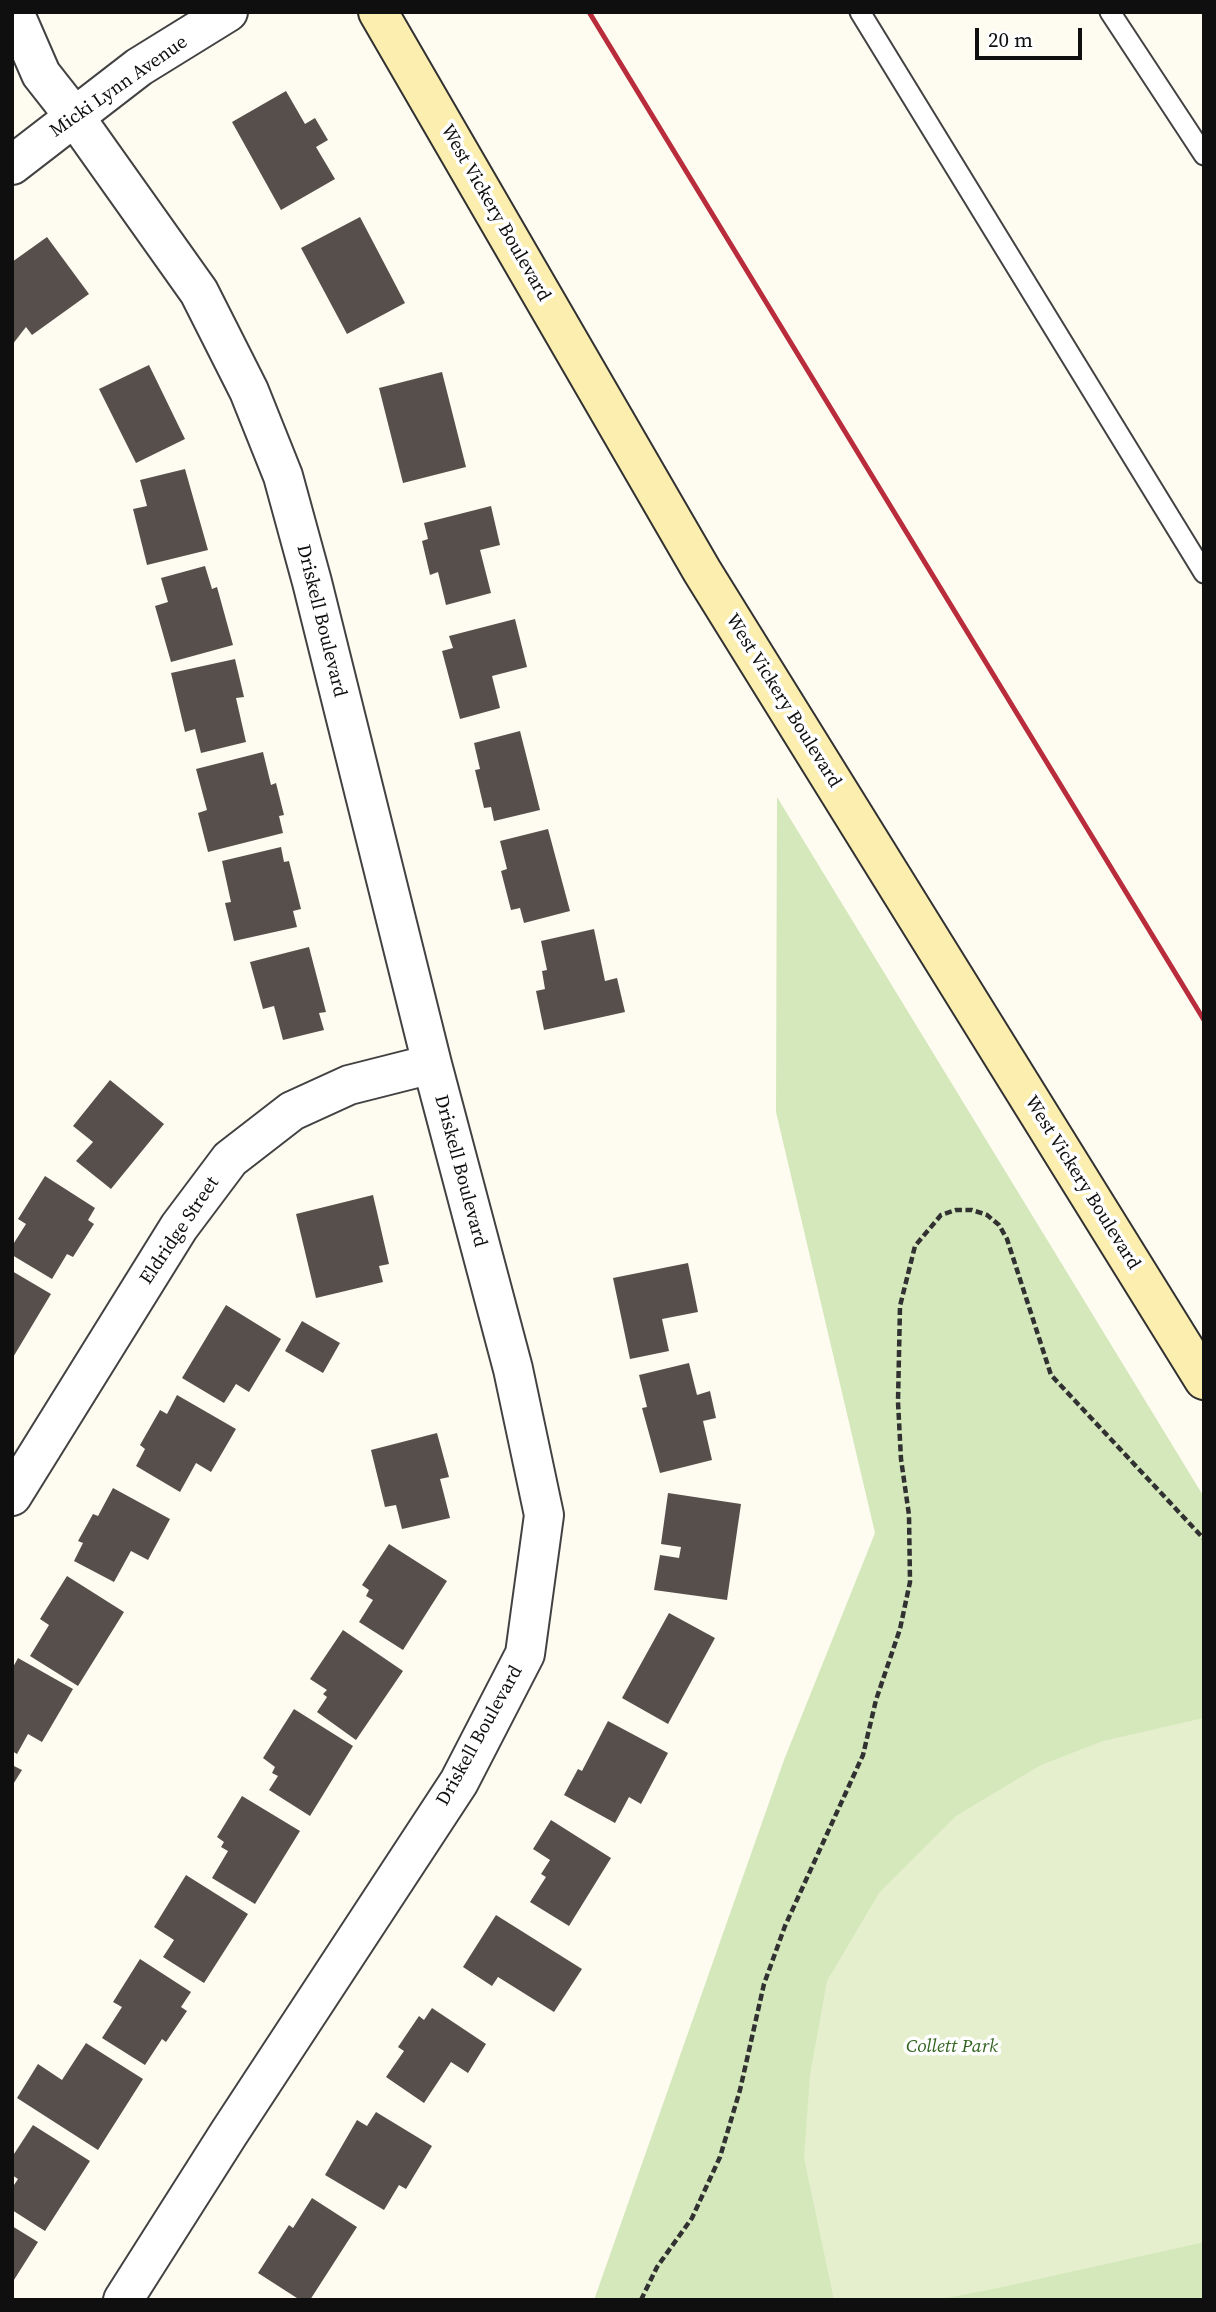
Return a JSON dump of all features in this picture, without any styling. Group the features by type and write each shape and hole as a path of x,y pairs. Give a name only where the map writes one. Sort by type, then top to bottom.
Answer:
{"main road":[{"name":"West Vickery Boulevard","path":"378,12 702,571 1204,1380"}],"street":[{"name":"Driskell Boulevard","path":"14,12 41,74 199,292 248,391 283,475 432,1064 513,1368 544,1516 525,1654 458,1782 123,2300"},
{"name":"Micki Lynn Avenue","path":"12,165 139,67 228,12"},
{"name":"Eldridge Street","path":"12,1496 178,1227 230,1159 292,1111 349,1085 432,1064"}],"lane":[{"path":"860,12 1204,573"},
{"path":"1110,12 1204,155"}],"path":[{"path":"641,2300 657,2267 692,2218 720,2157 740,2090 764,1984 785,1926 863,1755 876,1700 900,1629 910,1582 909,1515 901,1459 898,1402 900,1306 915,1246 941,1215 956,1210 972,1210 987,1215 999,1225 1007,1239 1051,1376 1204,1539"}],"green space":[{"name":"Collett Park","path":"777,797 1204,1497 1204,2300 594,2300 784,1760 875,1533 776,1112"},
{"path":"1204,1718 1204,2242 936,2300 834,2300 804,2158 810,2075 827,1981 879,1893 956,1816 1041,1765 1103,1741"}],"building":[{"path":"286,91 305,124 315,118 328,140 316,147 335,179 281,210 232,122"},
{"path":"360,217 405,303 347,334 301,248"},
{"path":"47,237 89,294 32,335 26,327 12,345 12,262"},
{"path":"149,365 185,439 136,463 99,389"},
{"path":"442,372 466,467 403,483 379,388"},
{"path":"185,469 208,550 147,565 133,509 147,506 140,480"},
{"path":"491,506 500,545 480,550 491,593 446,605 438,572 430,575 422,541 428,539 424,523"},
{"path":"205,566 212,589 217,587 233,645 171,662 155,606 168,602 161,578"},
{"path":"515,619 527,667 492,676 500,708 460,719 442,651 453,648 449,636"},
{"path":"235,659 244,697 236,698 246,742 201,753 195,729 185,732 171,673"},
{"path":"520,731 540,810 494,821 491,807 484,808 475,770 480,769 474,743"},
{"path":"263,752 271,785 276,783 284,815 279,816 283,833 208,852 198,813 207,810 196,769"},
{"path":"548,829 570,911 524,923 520,908 511,910 501,871 507,869 500,841"},
{"path":"281,847 284,862 289,861 301,909 293,911 297,927 234,941 225,903 231,902 222,861"},
{"path":"594,929 605,981 617,978 625,1012 544,1030 536,991 545,989 542,971 547,970 541,941"},
{"path":"309,947 326,1012 319,1013 324,1030 283,1040 274,1006 263,1009 250,962"},
{"path":"110,1080 164,1124 111,1189 76,1161 93,1142 73,1126"},
{"path":"45,1176 95,1208 88,1220 94,1224 73,1257 67,1254 52,1279 12,1255 12,1246 26,1224 18,1219"},
{"path":"373,1195 389,1264 379,1266 383,1282 316,1298 296,1214"},
{"path":"688,1263 698,1312 662,1319 669,1351 630,1359 613,1278"},
{"path":"12,1271 51,1294 12,1359"},
{"path":"226,1305 281,1339 249,1392 236,1384 224,1403 182,1378"},
{"path":"302,1321 340,1343 323,1373 285,1351"},
{"path":"689,1363 697,1395 710,1391 716,1418 703,1421 712,1460 660,1473 642,1408 647,1407 639,1375"},
{"path":"177,1395 236,1429 211,1472 196,1463 180,1492 136,1466 145,1449 140,1445 160,1410 167,1414"},
{"path":"437,1433 449,1477 440,1479 450,1518 402,1529 396,1505 385,1507 371,1450"},
{"path":"113,1488 170,1519 148,1560 131,1551 114,1582 74,1561 83,1543 78,1541 93,1514 98,1516"},
{"path":"668,1493 741,1504 727,1600 654,1590 660,1555 679,1558 681,1547 661,1544"},
{"path":"389,1544 447,1581 403,1650 359,1622 373,1600 366,1596 369,1590 362,1585"},
{"path":"67,1576 124,1612 78,1686 30,1656 49,1625 40,1619"},
{"path":"669,1613 715,1638 668,1724 622,1698"},
{"path":"343,1630 403,1671 356,1740 317,1712 327,1697 323,1694 327,1690 310,1679"},
{"path":"18,1658 73,1689 42,1742 28,1734 17,1754 12,1751 12,1669"},
{"path":"294,1709 353,1746 310,1816 269,1790 278,1776 272,1773 275,1767 263,1758"},
{"path":"608,1721 668,1753 641,1804 629,1797 615,1823 564,1795 578,1769 582,1771"},
{"path":"12,1765 22,1770 12,1786"},
{"path":"242,1796 300,1831 255,1904 212,1878 228,1851 221,1847 224,1842 217,1837"},
{"path":"551,1820 611,1858 569,1926 530,1902 546,1877 541,1874 550,1860 533,1849"},
{"path":"186,1875 248,1914 204,1983 163,1957 174,1940 154,1927"},
{"path":"496,1915 582,1969 554,2012 498,1977 492,1986 463,1967"},
{"path":"140,1959 191,1992 181,2007 187,2011 166,2042 162,2039 145,2065 102,2038 122,2007 113,2002"},
{"path":"432,2008 486,2044 468,2073 451,2062 424,2103 386,2077 404,2051 398,2047 419,2016 424,2020"},
{"path":"86,2043 143,2079 98,2150 17,2098 38,2064 62,2080"},
{"path":"376,2112 432,2146 406,2189 399,2185 384,2210 325,2175 357,2120 367,2126"},
{"path":"33,2125 90,2161 45,2231 12,2210 12,2188 18,2179 12,2175 12,2157"},
{"path":"312,2198 357,2227 310,2300 300,2300 258,2273 289,2225 293,2228"},
{"path":"12,2226 38,2242 12,2283"}],"railway":[{"path":"589,12 1204,1020"}]}
